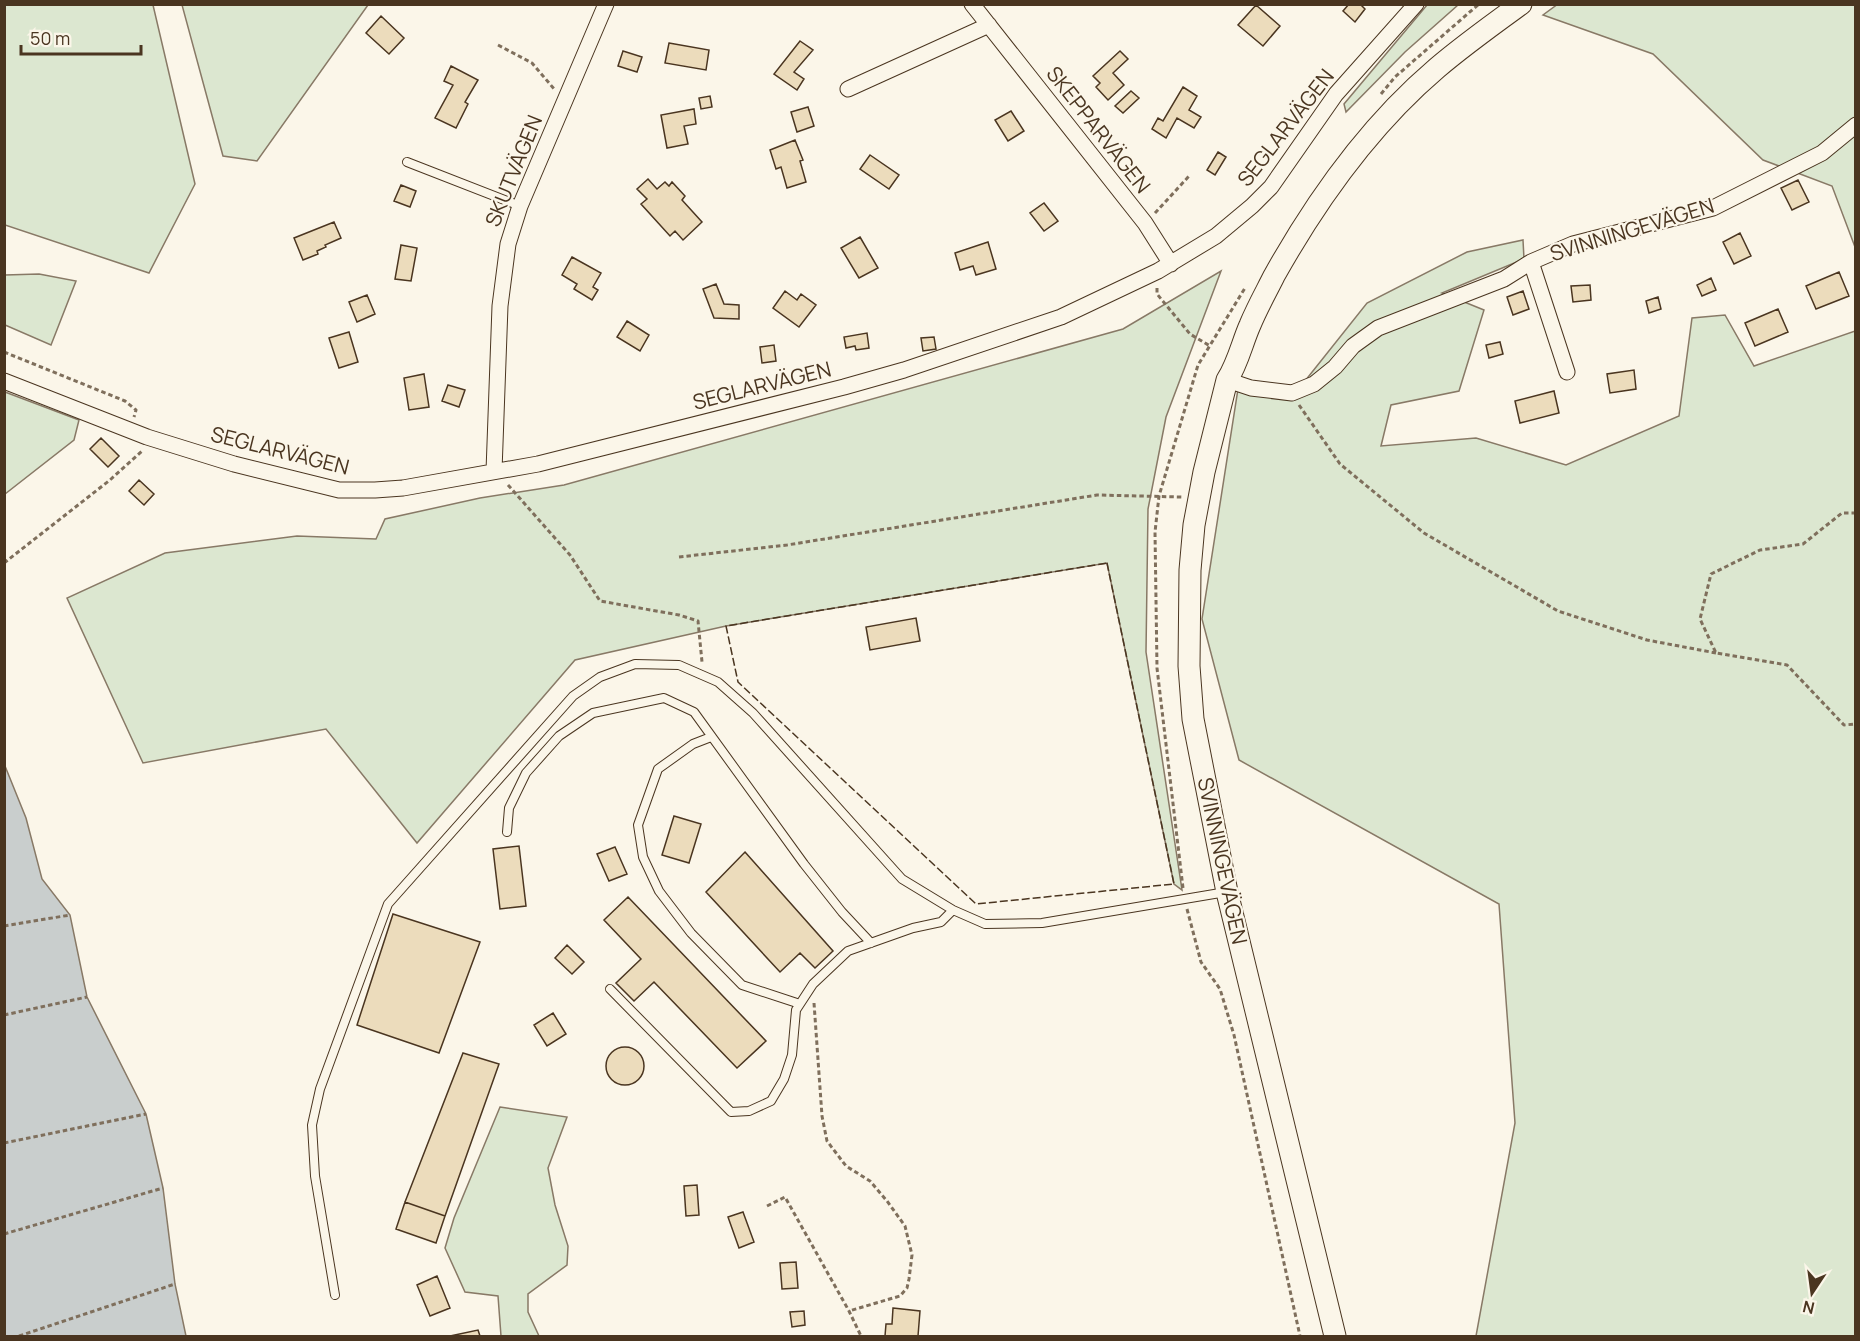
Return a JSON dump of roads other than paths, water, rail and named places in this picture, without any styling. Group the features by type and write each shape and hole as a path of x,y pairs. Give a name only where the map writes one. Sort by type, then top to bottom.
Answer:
{"main road":[{"name":"SVINNINGEVÄGEN","path":"1335,1336 1227,892 1193,719 1189,677 1188,615 1190,570 1199,498 1227,380 1250,325 1274,276 1331,186 1398,105 1476,36 1521,4"}],"street":[{"name":"SKUTVÄGEN","path":"494,471 500,306 508,244 520,206 606,4"},
{"name":"SKEPPARVÄGEN","path":"972,4 1145,223 1164,267"},
{"name":"SEGLARVÄGEN","path":"4,381 139,434 234,464 339,490 375,490 403,488 538,464 904,370 1061,317 1164,267 1228,227 1271,186 1336,94 1416,4"},
{"path":"848,88 989,25"},
{"name":"SVINNINGEVÄGEN","path":"1227,380 1251,388 1292,393 1314,384 1335,367 1353,346 1378,328 1504,279 1531,262 1573,244 1713,208 1822,153 1856,125"},
{"name":"SVINNINGEVÄGEN","path":"1531,262 1567,372"}],"lane":[{"path":"407,162 520,206"},
{"path":"335,1295 315,1176 312,1125 320,1089 388,904 573,696 600,677 635,664 679,666 718,682 753,713 902,879 953,910 985,924 1042,923 1227,892"},
{"path":"507,832 508,808 526,773 559,736 593,713 664,698 694,712 804,864 842,912 871,943"},
{"path":"711,737 693,744 658,769 638,825 643,857 659,891 691,933 742,985 800,1004"},
{"path":"610,989 731,1112 749,1111 771,1101 784,1079 792,1055 795,1010 813,984 848,951 913,928 941,922 953,910"}]}
